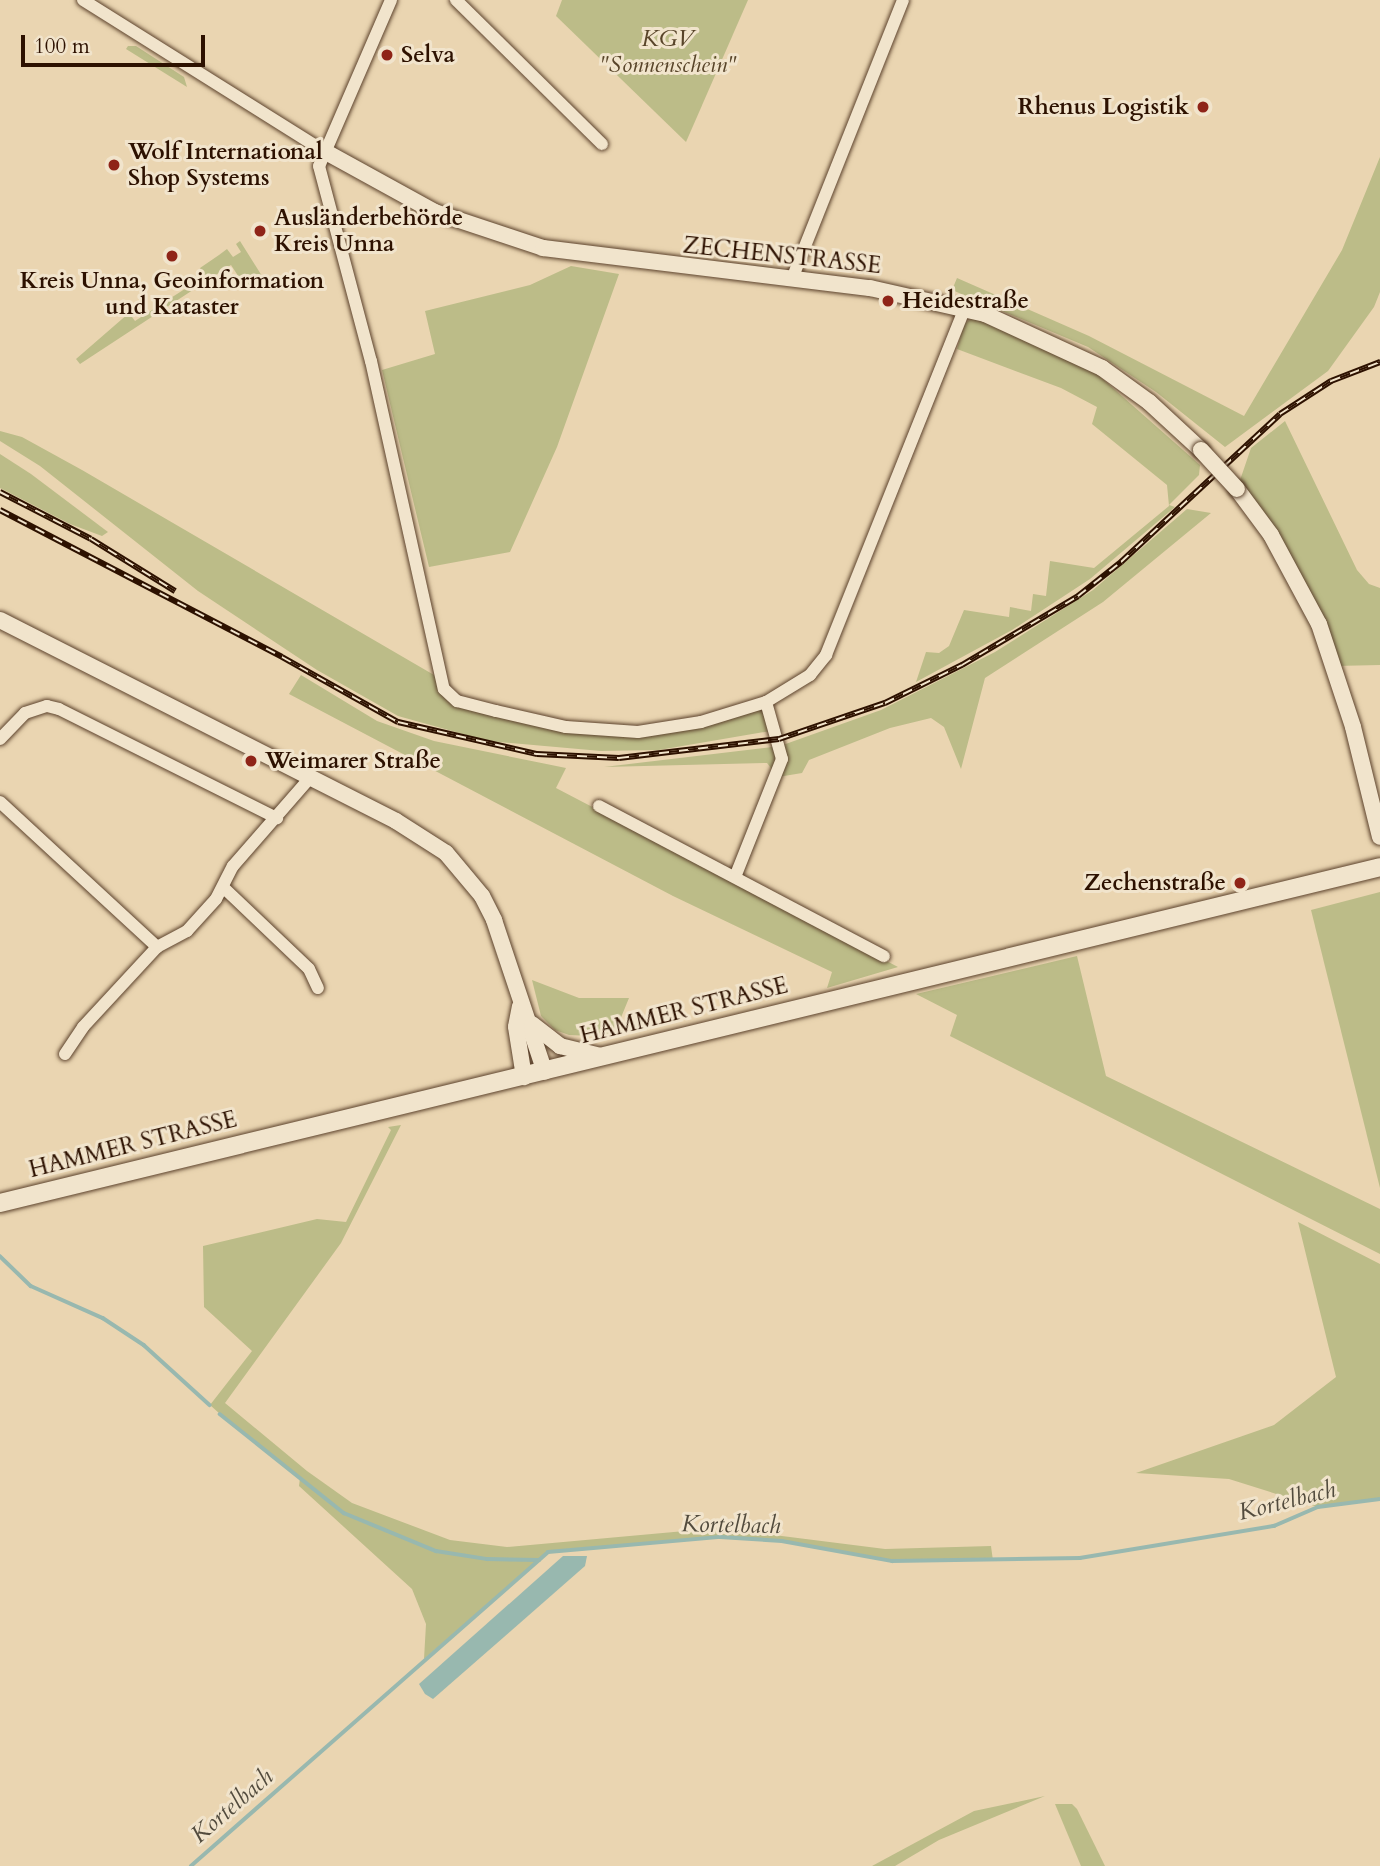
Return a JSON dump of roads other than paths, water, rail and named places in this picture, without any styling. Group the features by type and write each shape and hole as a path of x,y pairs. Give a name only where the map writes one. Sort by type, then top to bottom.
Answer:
{"main road":[{"name":"HAMMER STRASSE","path":"0,1203 1380,867"}],"street":[{"name":"ZECHENSTRASSE","path":"83,0 324,151 410,200 506,238 587,256 889,291 965,308 1102,368 1149,402 1201,450 1237,489 1271,535 1319,624 1353,727 1380,837"},
{"path":"391,0 319,166 371,361 444,689 457,701 566,726 638,732 701,722 766,702 810,675 825,655 965,308"},
{"path":"457,0 602,144"},
{"path":"792,279 903,0"},
{"path":"0,620 425,837 467,874 494,920 520,1006 532,1024 560,1046 603,1057"},
{"path":"735,877 782,759 766,702"},
{"path":"0,739 25,713 47,706 59,709 276,818"},
{"path":"65,1054 83,1027 157,947 187,931 224,888 233,866 309,779"},
{"path":"0,802 157,947"},
{"path":"598,806 884,956"},
{"path":"224,888 309,970 318,988"},
{"path":"520,1006 516,1027 524,1077"},
{"path":"532,1024 545,1072"}],"water":[{"path":"563,1556 587,1556 585,1566 433,1699 425,1694 419,1684"}],"waterway":[{"path":"0,1256 31,1286 103,1318 144,1345 210,1405"},
{"path":"220,1414 344,1513 436,1551 487,1559 539,1560"},
{"name":"Kortelbach","path":"191,1866 548,1552 720,1537 782,1541 892,1561 1080,1558 1274,1526 1318,1507 1380,1499"}],"railway":[{"path":"0,510 282,657 398,722 537,754 619,758 779,739 885,703 962,665 1078,596 1121,562 1280,414 1331,381 1380,362"},
{"path":"0,492 91,539 175,591"}],"place":[{"name":"Selva","path":"387,55"},
{"name":"Rhenus Logistik","path":"1203,107"},
{"name":"Wolf International Shop Systems","path":"114,165"},
{"name":"Ausländerbehörde Kreis Unna","path":"260,231"},
{"name":"Kreis Unna, Geoinformation und Kataster","path":"172,256"},
{"name":"Heidestraße","path":"888,301"},
{"name":"Weimarer Straße","path":"251,761"},
{"name":"Zechenstraße","path":"1240,883"}],"park label":[{"name":"KGV \"Sonnenschein\"","path":"668,52"}]}
